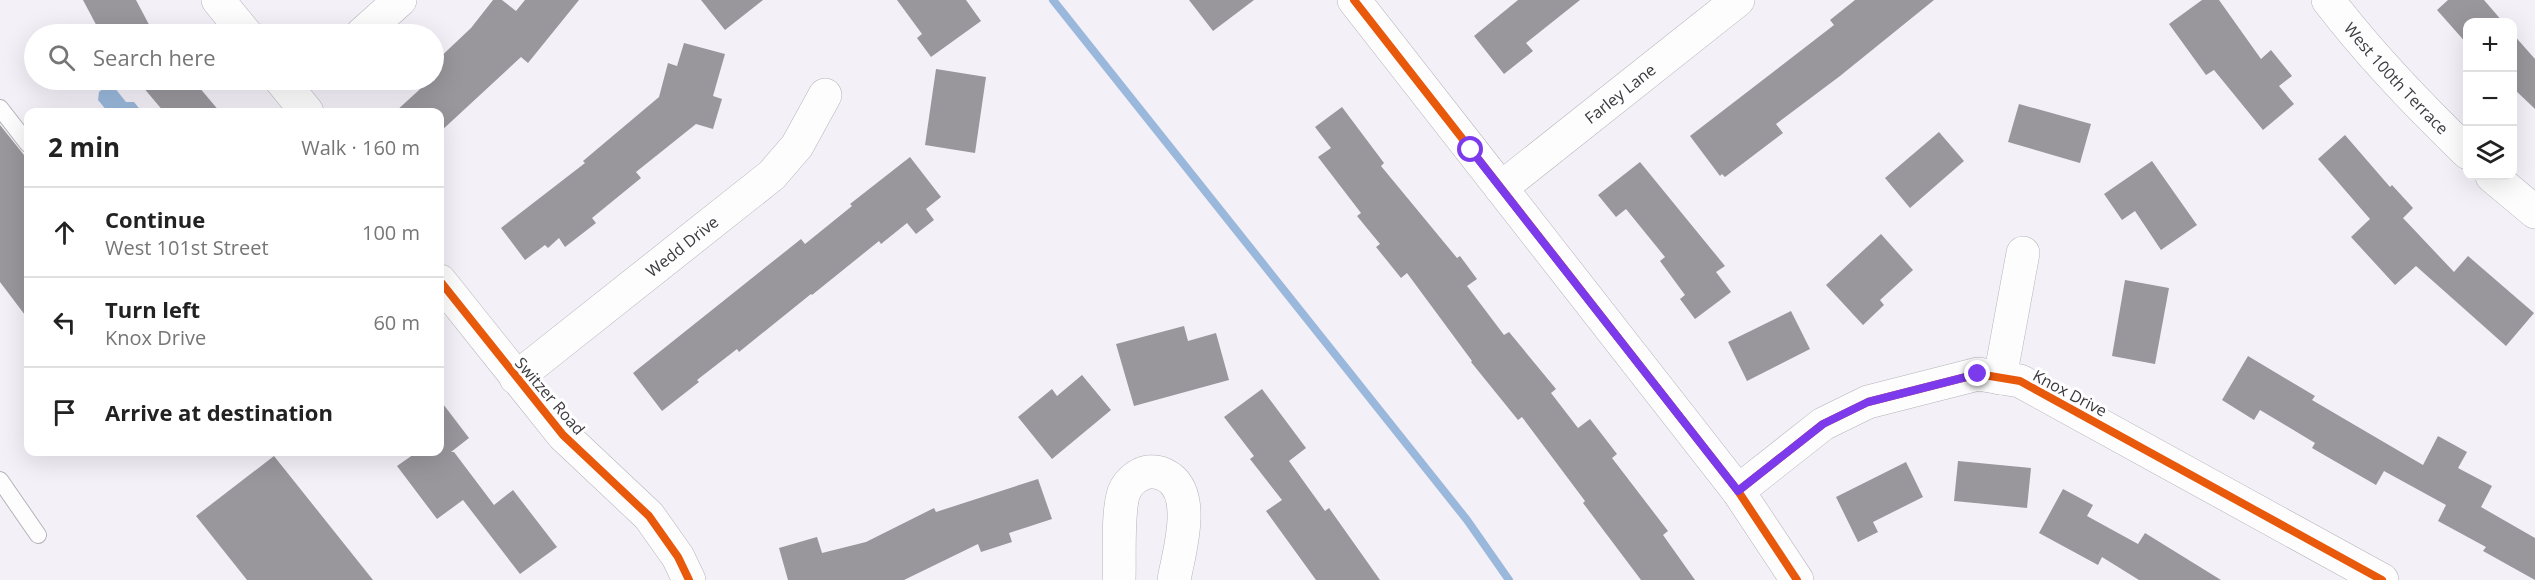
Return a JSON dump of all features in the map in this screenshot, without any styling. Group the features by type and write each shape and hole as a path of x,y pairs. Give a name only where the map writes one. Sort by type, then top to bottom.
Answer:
{"street":[{"path":"218,0 238,24"},
{"path":"373,24 400,0"},
{"path":"1354,0 1738,491 1797,580"},
{"name":"Farley Lane","path":"1501,188 1738,0"},
{"name":"West 100th Terrace","path":"2328,0 2354,34 2418,105 2463,148"},
{"name":"Wedd Drive","path":"516,378 772,175 797,146 825,95"},
{"path":"2497,180 2535,212"},
{"path":"2000,378 2023,253"},
{"name":"Switzer Road","path":"444,286 563,435 649,516 678,557 689,580"},
{"name":"Knox Drive","path":"1738,491 1823,424 1868,402 1978,374 2020,381 2382,580"},
{"path":"1119,580 1124,491 1133,478 1147,472 1161,472 1182,492 1185,517 1174,580"}],"lane":[{"path":"0,108 24,139"},
{"path":"0,480 38,535"}],"water":[{"path":"116,90 126,102 134,102 139,108 105,108 98,100 99,92"}],"building":[{"path":"83,0 136,0 149,24 96,24"},
{"path":"493,0 502,0 516,11 525,0 579,0 528,63 521,57 444,128 444,108 399,108 419,90 444,90 444,54 471,28"},
{"path":"701,0 763,0 725,30"},
{"path":"897,0 966,0 981,21 931,57 917,38 922,34"},
{"path":"1189,0 1254,0 1213,31"},
{"path":"1518,0 1580,0 1526,43 1533,51 1504,74 1474,36"},
{"path":"1855,0 1934,0 1776,124 1783,133 1725,177 1722,174 1720,176 1690,136 1834,25 1830,20"},
{"path":"2202,0 2219,0 2261,59 2271,50 2292,76 2279,86 2294,104 2263,130 2214,70 2206,75 2169,24"},
{"path":"2448,0 2484,0 2500,18 2463,18 2463,39 2437,10"},
{"path":"2517,39 2535,59 2535,109 2517,92"},
{"path":"684,43 725,54 713,96 722,99 713,129 696,124 636,172 641,178 592,218 596,223 565,247 559,238 548,248 545,245 525,260 501,228 585,163 583,161 659,97 668,63 677,66"},
{"path":"936,69 986,77 975,153 925,145"},
{"path":"145,90 201,90 217,108 161,108"},
{"path":"2019,104 2091,124 2080,163 2008,142"},
{"path":"1342,107 1384,163 1381,166 1457,258 1460,256 1477,279 1467,286 1504,335 1509,332 1556,389 1551,393 1578,428 1590,419 1617,454 1612,458 1668,531 1663,535 1695,580 1641,580 1522,417 1518,420 1471,362 1407,273 1401,278 1376,247 1380,244 1357,216 1361,213 1318,157 1331,148 1315,127"},
{"path":"0,125 24,155 24,314 0,282"},
{"path":"1939,132 1964,161 1910,208 1885,178"},
{"path":"2345,135 2390,187 2392,185 2413,208 2403,218 2454,272 2468,256 2534,313 2506,346 2416,266 2395,285 2351,237 2370,219 2318,159"},
{"path":"910,157 941,197 926,209 934,220 916,234 907,223 881,244 879,241 739,352 737,349 697,380 699,382 662,411 633,373 801,239 805,244 852,206 850,204"},
{"path":"2152,161 2197,225 2161,250 2135,211 2122,220 2104,194"},
{"path":"1640,162 1725,266 1716,272 1731,292 1695,319 1680,299 1685,295 1660,261 1665,257 1626,209 1616,217 1598,195"},
{"path":"1881,234 1913,270 1880,300 1884,305 1863,325 1826,285"},
{"path":"2125,280 2169,288 2155,364 2112,356"},
{"path":"1791,311 1810,349 1747,381 1728,342"},
{"path":"1184,326 1188,341 1216,333 1229,380 1134,406 1116,344"},
{"path":"2248,356 2315,396 2312,400 2423,465 2438,436 2467,452 2458,468 2492,486 2481,507 2535,538 2535,580 2483,551 2486,547 2438,521 2446,505 2384,471 2376,485 2312,448 2315,443 2260,410 2254,420 2222,400"},
{"path":"1082,375 1111,410 1052,459 1018,417 1052,389 1057,396"},
{"path":"1262,389 1306,448 1289,461 1325,511 1329,508 1380,580 1316,580 1266,511 1282,500 1250,459 1254,456 1224,417"},
{"path":"444,405 469,438 451,452 454,452 494,505 513,490 557,547 520,574 463,500 437,519 397,466 411,456 444,456"},
{"path":"274,456 373,580 247,580 196,516"},
{"path":"1958,461 2031,468 2027,508 1954,501"},
{"path":"1906,462 1923,497 1873,522 1878,532 1858,542 1836,497"},
{"path":"1038,479 1052,519 1009,533 1012,542 981,552 978,544 904,580 788,580 779,548 817,537 822,553 866,542 934,508 936,512"},
{"path":"2063,489 2093,505 2087,516 2138,544 2145,533 2221,580 2139,580 2102,557 2098,565 2039,533"}],"waterway":[{"path":"1053,0 1467,520 1509,580"}],"cycle path":[{"path":"1354,0 1738,491 1797,580"},
{"path":"444,286 563,435 649,516 678,557 689,580"},
{"path":"1738,491 1823,424 1868,402 1978,374 2020,381 2382,580"}],"route":[{"path":"1471,150 1738,491 1823,424 1868,402 1939,386 1978,374"}]}
